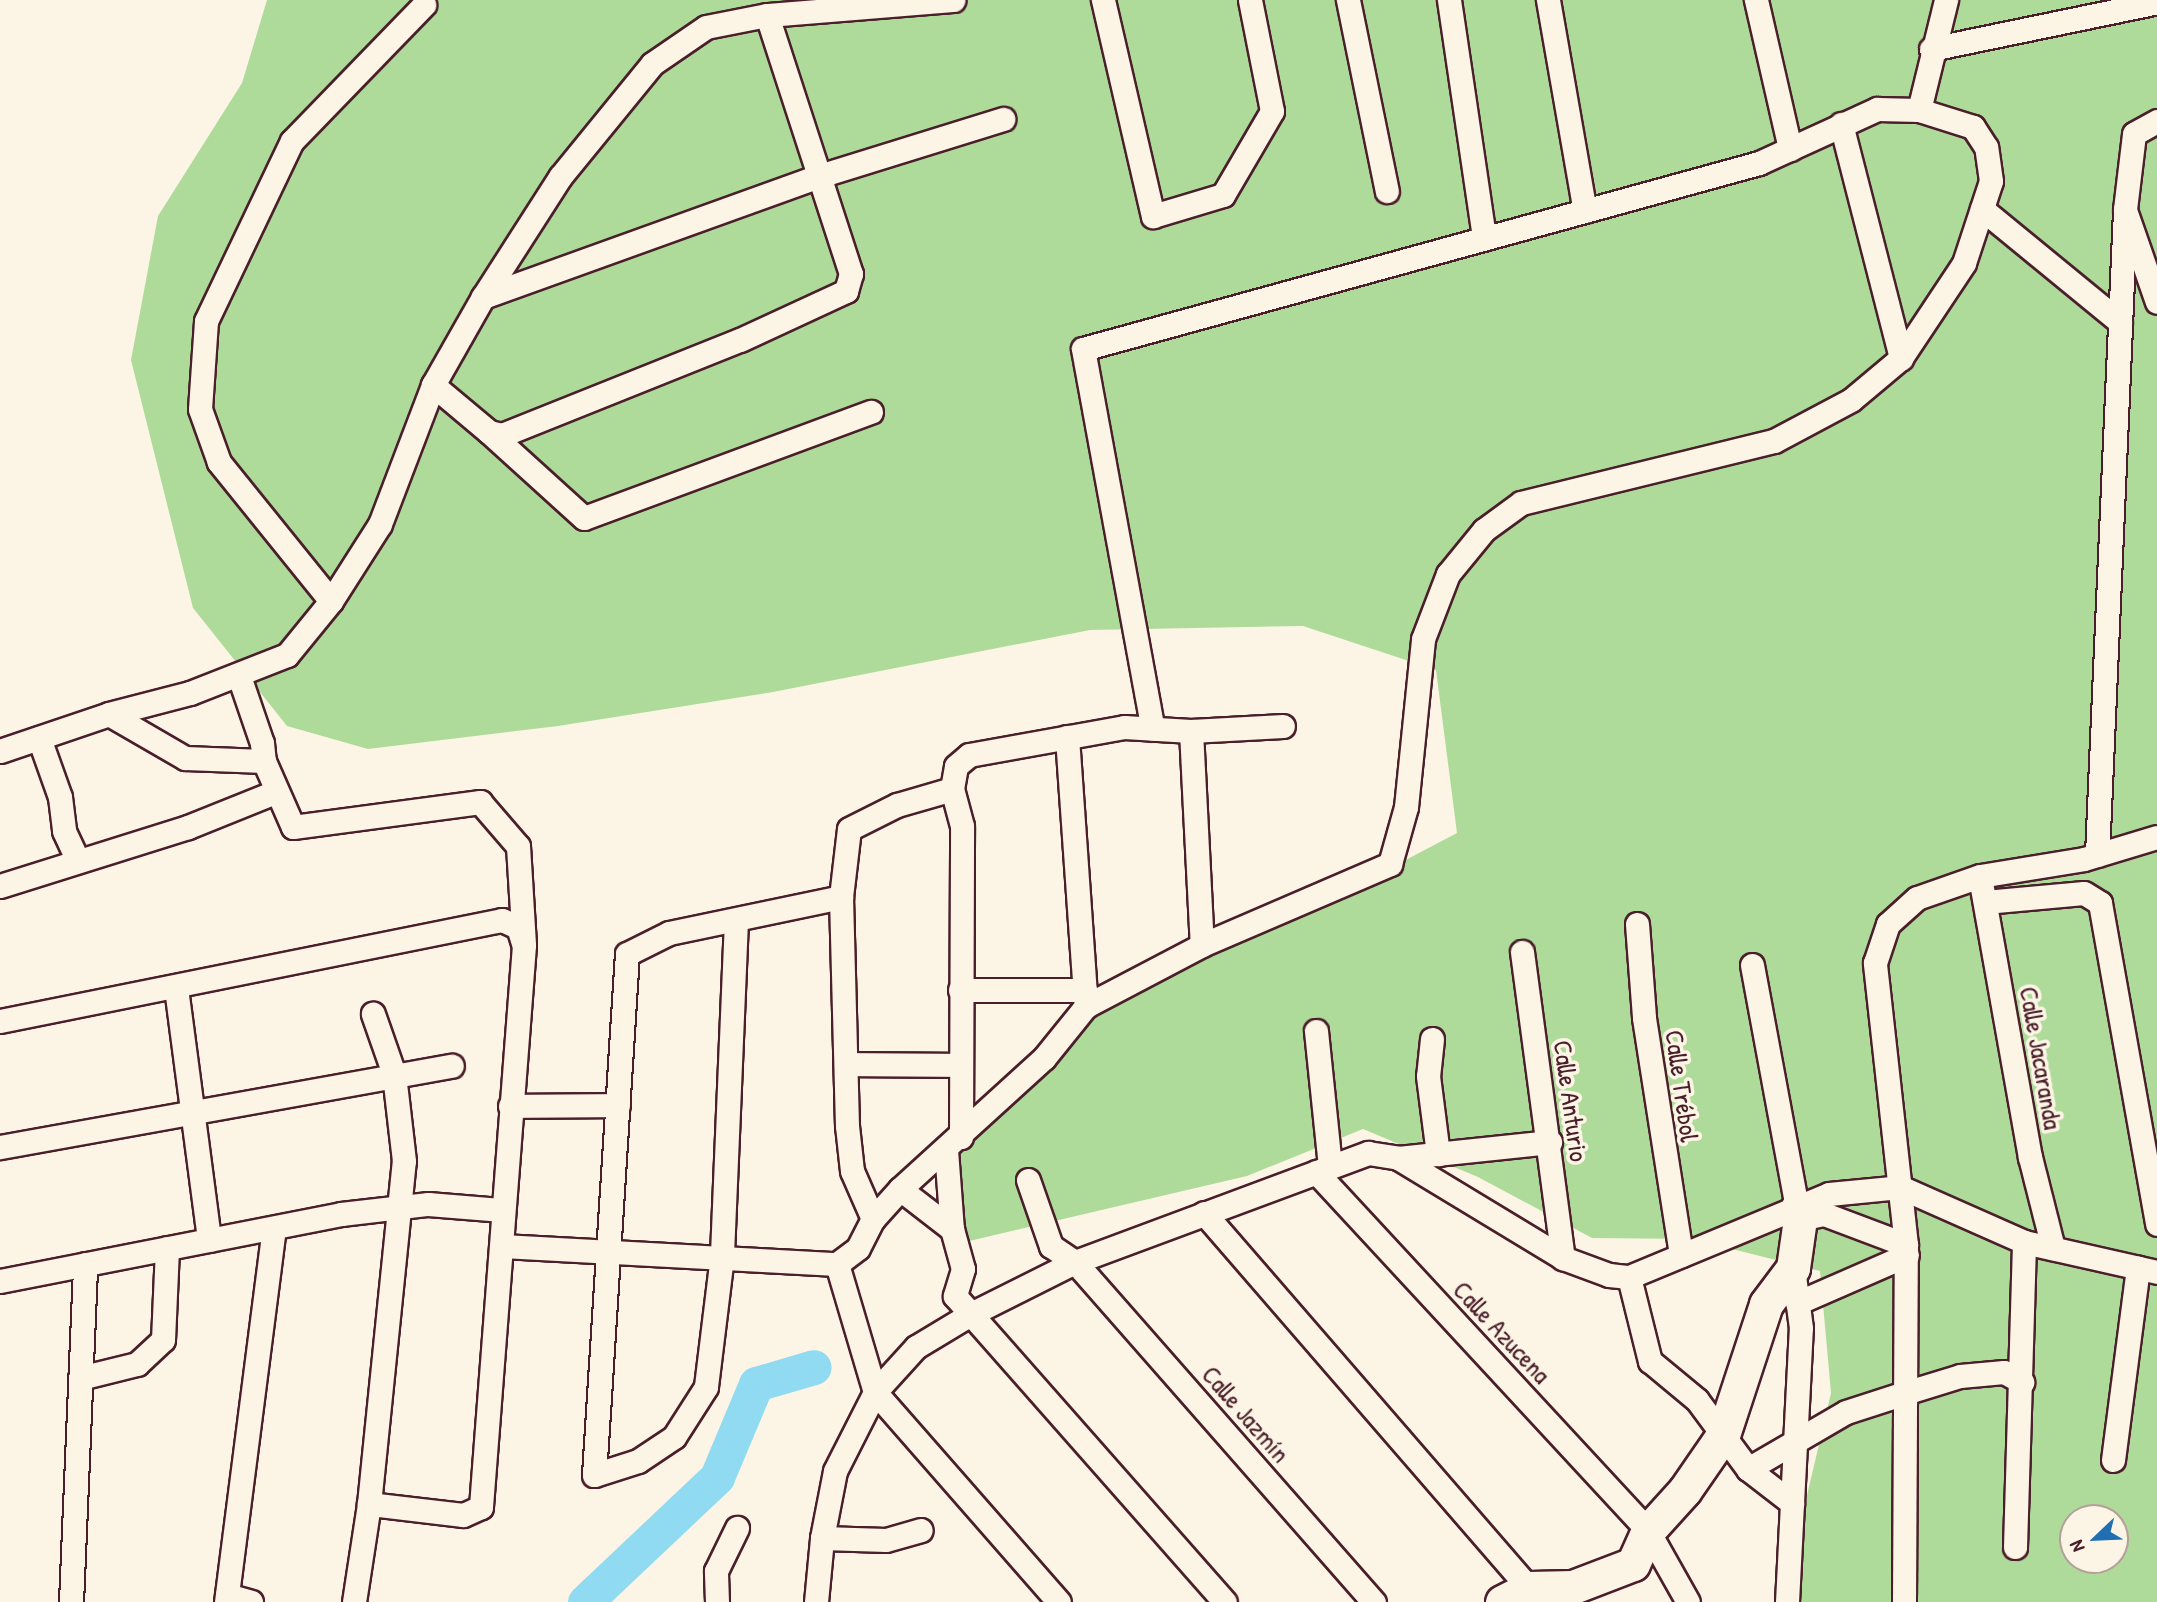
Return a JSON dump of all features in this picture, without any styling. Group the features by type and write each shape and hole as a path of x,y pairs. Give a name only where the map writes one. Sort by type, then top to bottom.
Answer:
{"street":[{"path":"0,751 109,714 239,676 287,655 331,601 380,524 433,385 483,298 560,177 652,64 706,27 767,15 953,0"},
{"path":"1103,0 1153,216 1223,195 1272,111 1250,0"},
{"path":"1348,0 1387,191"},
{"path":"1449,0 1484,239"},
{"path":"1548,0 1584,211"},
{"path":"1756,0 1790,149"},
{"path":"1919,110 1931,49 1946,0"},
{"path":"1931,49 2157,2"},
{"path":"331,601 219,462 200,409 206,321 292,141 424,5"},
{"path":"489,432 502,435 740,340 846,292 851,274 767,15"},
{"path":"960,990 1085,998 1390,864 1406,807 1423,639 1448,574 1484,530 1521,503 1774,441 1851,400 1901,358 1964,263 1991,181 1986,147 1973,127 1919,110 1877,108 1759,163 1083,349 1153,729"},
{"path":"483,298 819,176 1003,119"},
{"path":"2096,855 2125,210 2134,134 2157,121"},
{"path":"1841,124 1901,358"},
{"path":"1982,209 2120,321"},
{"path":"2125,210 2157,302"},
{"path":"433,385 584,518 871,412"},
{"path":"239,676 262,743 264,761 275,792 293,827 480,802 518,846 524,946 481,1507 463,1515 369,1504"},
{"path":"109,714 185,758 264,761"},
{"path":"1225,1602 969,1315 956,1296 963,1269 952,1229 953,1144 960,1065 961,826 952,789 956,766 969,755 1124,727 1191,731 1283,726"},
{"path":"1191,731 1202,945"},
{"path":"502,1246 722,1255 837,1264 858,1248 873,1219 900,1189 953,1144 1044,1058 1085,998 1067,737"},
{"path":"39,738 60,797 64,831 78,860"},
{"path":"873,1219 852,1171 841,897 849,829 897,806 952,789"},
{"path":"0,886 188,827 275,792"},
{"path":"1904,1602 1908,1392 1907,1250 1875,963 1888,924 1917,898 1980,876 2096,855 2157,837"},
{"name":"Calle Jacaranda","path":"1980,876 2030,1157 2053,1248"},
{"path":"1985,902 2084,893 2100,903 2157,1224"},
{"path":"736,920 722,1255 706,1387 674,1437 638,1461 594,1475 627,954 669,933 841,897"},
{"path":"0,1021 176,988 502,920 518,927 524,946"},
{"name":"Calle Trébol","path":"1637,924 1644,1018 1681,1255"},
{"name":"Calle Anturio","path":"1522,952 1550,1142 1563,1258"},
{"path":"1752,965 1798,1213 1793,1268 1801,1328 1787,1602"},
{"path":"176,988 190,1112 209,1240"},
{"path":"354,1602 369,1504 404,1161 394,1074 373,1014"},
{"path":"1316,1031 1323,1169"},
{"path":"1432,1040 1428,1076 1438,1154"},
{"path":"847,1064 960,1065"},
{"path":"0,1147 394,1074 452,1066"},
{"path":"510,1106 618,1105"},
{"path":"816,1602 822,1538 835,1471 875,1392 916,1347 969,1315 1075,1262 1368,1153 1398,1158 1550,1142"},
{"path":"1398,1158 1563,1258 1609,1275 1629,1277 1681,1255 1798,1213 1829,1194 1900,1187 2024,1242 2148,1270 2113,1460"},
{"name":"Calle Azucena","path":"1323,1169 1648,1531 1688,1602"},
{"name":"Calle Jazmín","path":"1028,1180 1051,1246 1075,1262 1374,1602"},
{"path":"900,1189 952,1229"},
{"path":"0,1281 274,1228 401,1207 428,1204 502,1210"},
{"path":"1204,1213 1516,1595 1573,1595 1633,1564 1648,1531 1685,1490 1723,1435 1766,1304 1793,1268"},
{"path":"1798,1213 1824,1214 1907,1250"},
{"path":"251,1602 227,1599 274,1228"},
{"path":"2015,1547 2022,1382 2024,1242"},
{"path":"80,1378 137,1364 163,1340 167,1248"},
{"path":"1797,1303 1907,1250"},
{"path":"71,1602 85,1264"},
{"path":"837,1264 875,1392 1059,1602"},
{"path":"1629,1277 1650,1361 1697,1400 1748,1469 1792,1503"},
{"path":"1748,1469 1795,1439 1846,1412 1908,1392 1960,1376 2004,1372 2022,1382"},
{"path":"717,1602 716,1571 737,1528"},
{"path":"822,1538 886,1540 921,1530"}],"green space":[{"path":"267,0 2157,0 2157,1602 1782,1602 1831,1393 1820,1271 1692,1239 1592,1238 1478,1177 1363,1129 1247,1176 965,1242 951,1132 1092,1004 1303,914 1457,833 1436,670 1303,626 1090,630 773,692 558,726 368,749 287,726 193,608 131,360 158,216 242,83"}],"waterway":[{"path":"585,1602 717,1477 756,1384 814,1367"}]}
